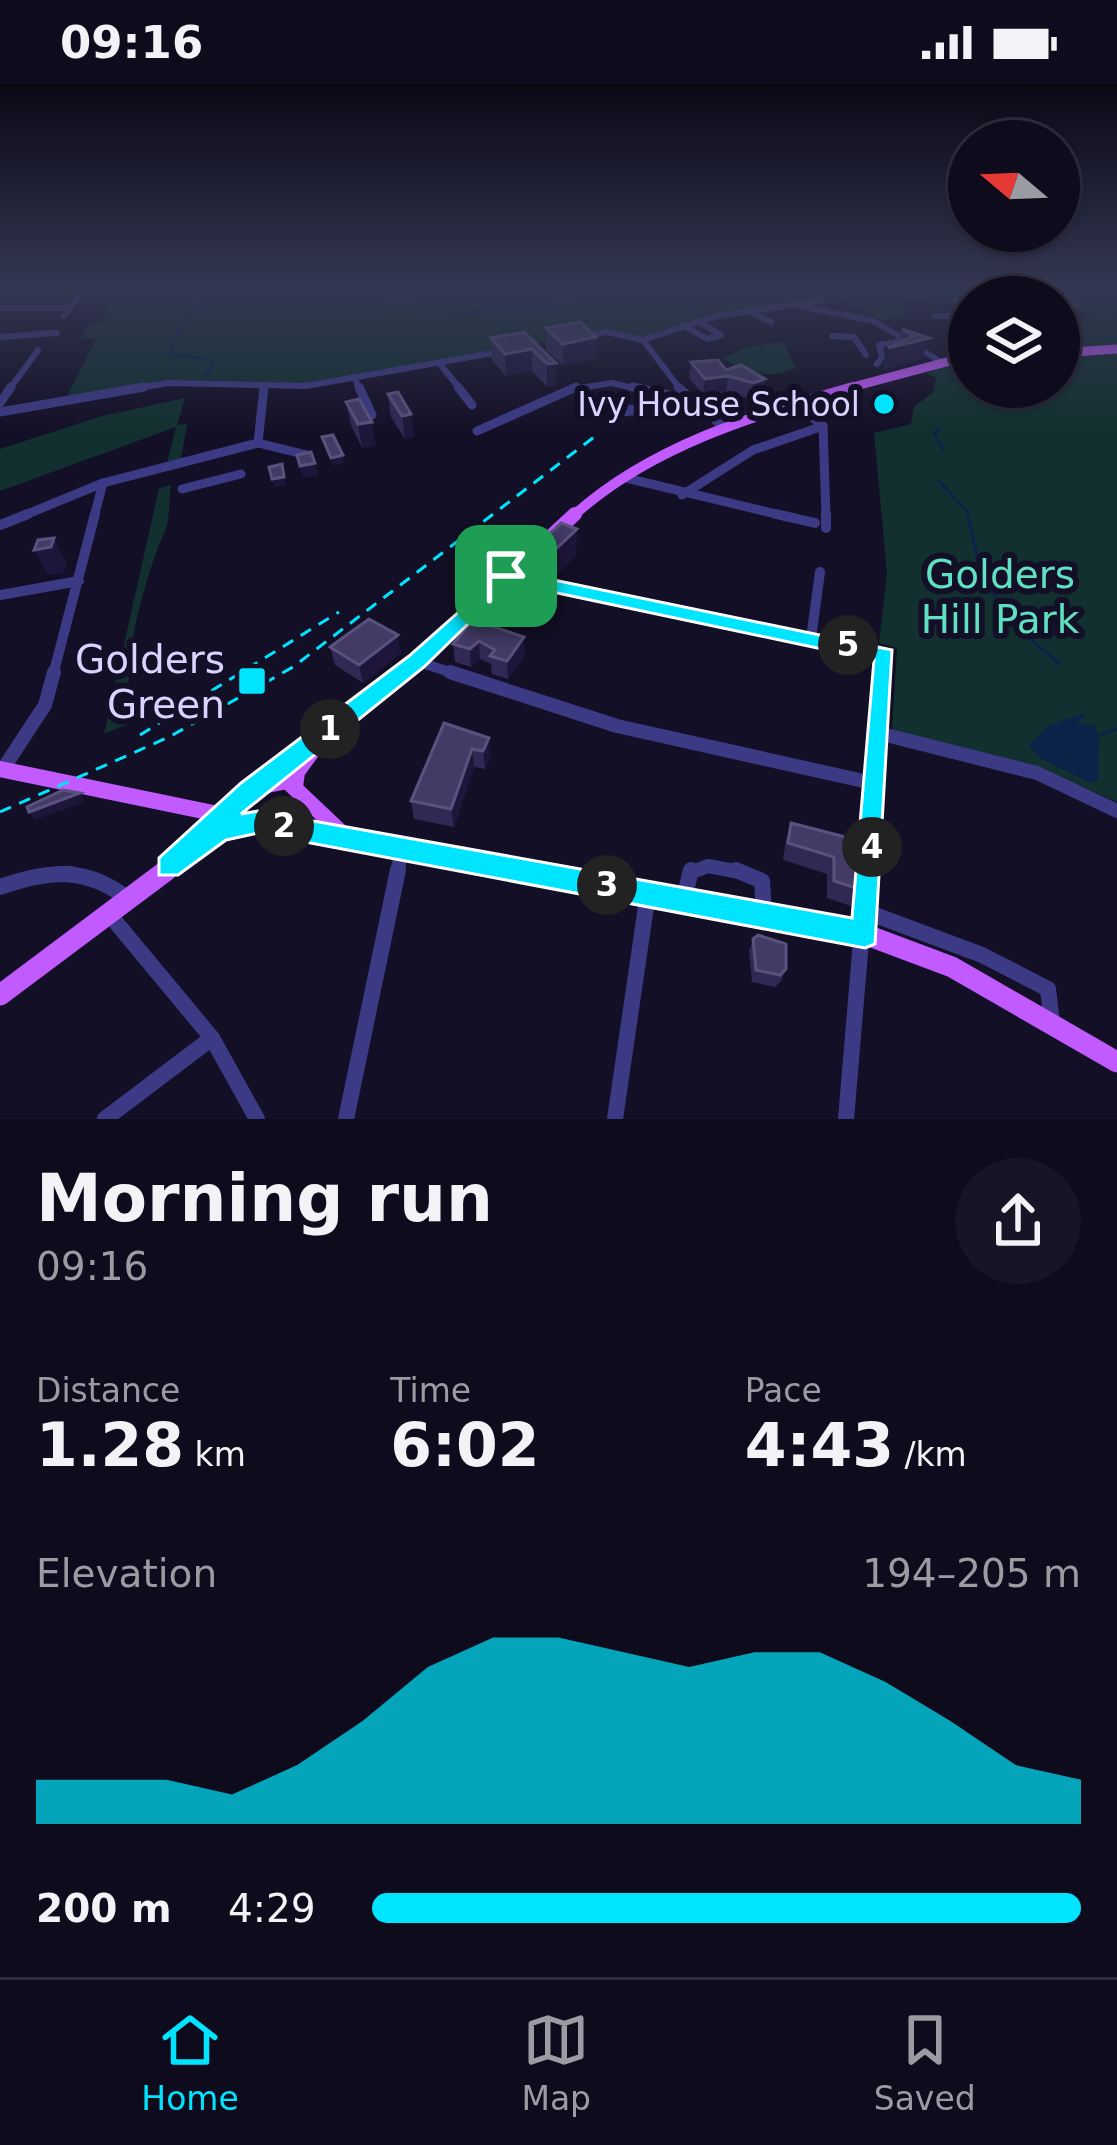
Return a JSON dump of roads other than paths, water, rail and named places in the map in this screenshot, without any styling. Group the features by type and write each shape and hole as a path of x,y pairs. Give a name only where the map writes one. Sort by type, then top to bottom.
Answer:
{"main road":[{"path":"1080,352 1117,349"},
{"path":"279,825 297,819 300,765 580,509 722,426 818,394 900,378 948,361"},
{"path":"169,866 250,790 367,703"},
{"path":"2,769 221,816 402,845 865,934 935,959 1117,1061"},
{"path":"250,790 278,780 346,836"},
{"path":"250,790 258,822"},
{"path":"0,995 220,830 258,822"}],"street":[{"path":"576,337 580,336"},
{"path":"626,336 643,340 653,336"},
{"path":"839,336 854,337 866,355"},
{"path":"900,336 942,362"},
{"path":"643,340 687,399 722,426"},
{"path":"860,344 906,340"},
{"path":"877,364 882,357 879,345"},
{"path":"0,412 169,383 264,387 355,379 523,348"},
{"path":"0,403 38,350"},
{"path":"439,363 472,405"},
{"path":"355,379 372,415"},
{"path":"477,431 589,382 620,384 656,399 687,399"},
{"path":"258,443 264,387"},
{"path":"576,388 616,408 649,416"},
{"path":"796,402 823,426"},
{"path":"682,495 753,450 823,426"},
{"path":"626,478 682,495 820,524 823,426"},
{"path":"0,525 103,483 258,443 307,455"},
{"path":"214,455 223,479"},
{"path":"182,489 241,474"},
{"path":"2,769 46,704 103,483"},
{"path":"812,638 820,572"},
{"path":"506,576 885,655 882,734 846,1119"},
{"path":"0,595 79,581"},
{"path":"416,662 617,726 877,784"},
{"path":"882,734 1037,773 1117,811"},
{"path":"346,1119 402,845"},
{"path":"685,899 691,869 701,865 751,874 762,881 764,914"},
{"path":"0,887 45,872 88,872 104,878 128,899"},
{"path":"614,1119 648,893"},
{"path":"867,912 1008,968 1048,989 1052,1024"},
{"path":"110,914 212,1039 257,1119"},
{"path":"1000,994 1008,968"},
{"path":"105,1119 212,1039"}],"water":[{"path":"1085,715 1078,723 1094,725 1099,736 1098,779 1091,783 1042,759 1029,746 1047,726"}],"waterway":[{"path":"178,336 170,354 208,359 213,365 205,376"},
{"path":"940,429 934,433 944,450"},
{"path":"939,481 967,511 982,579 1031,640 1060,664"},
{"path":"1099,736 1117,729"}],"railway":[{"path":"0,812 169,737 293,667 598,434"},
{"path":"140,735 339,612"}],"place":[{"name":"Ivy House School","path":"884,404"},
{"name":"Golders Green","path":"252,681"}],"park label":[{"name":"Golders Hill Park","path":"1000,596"}]}
